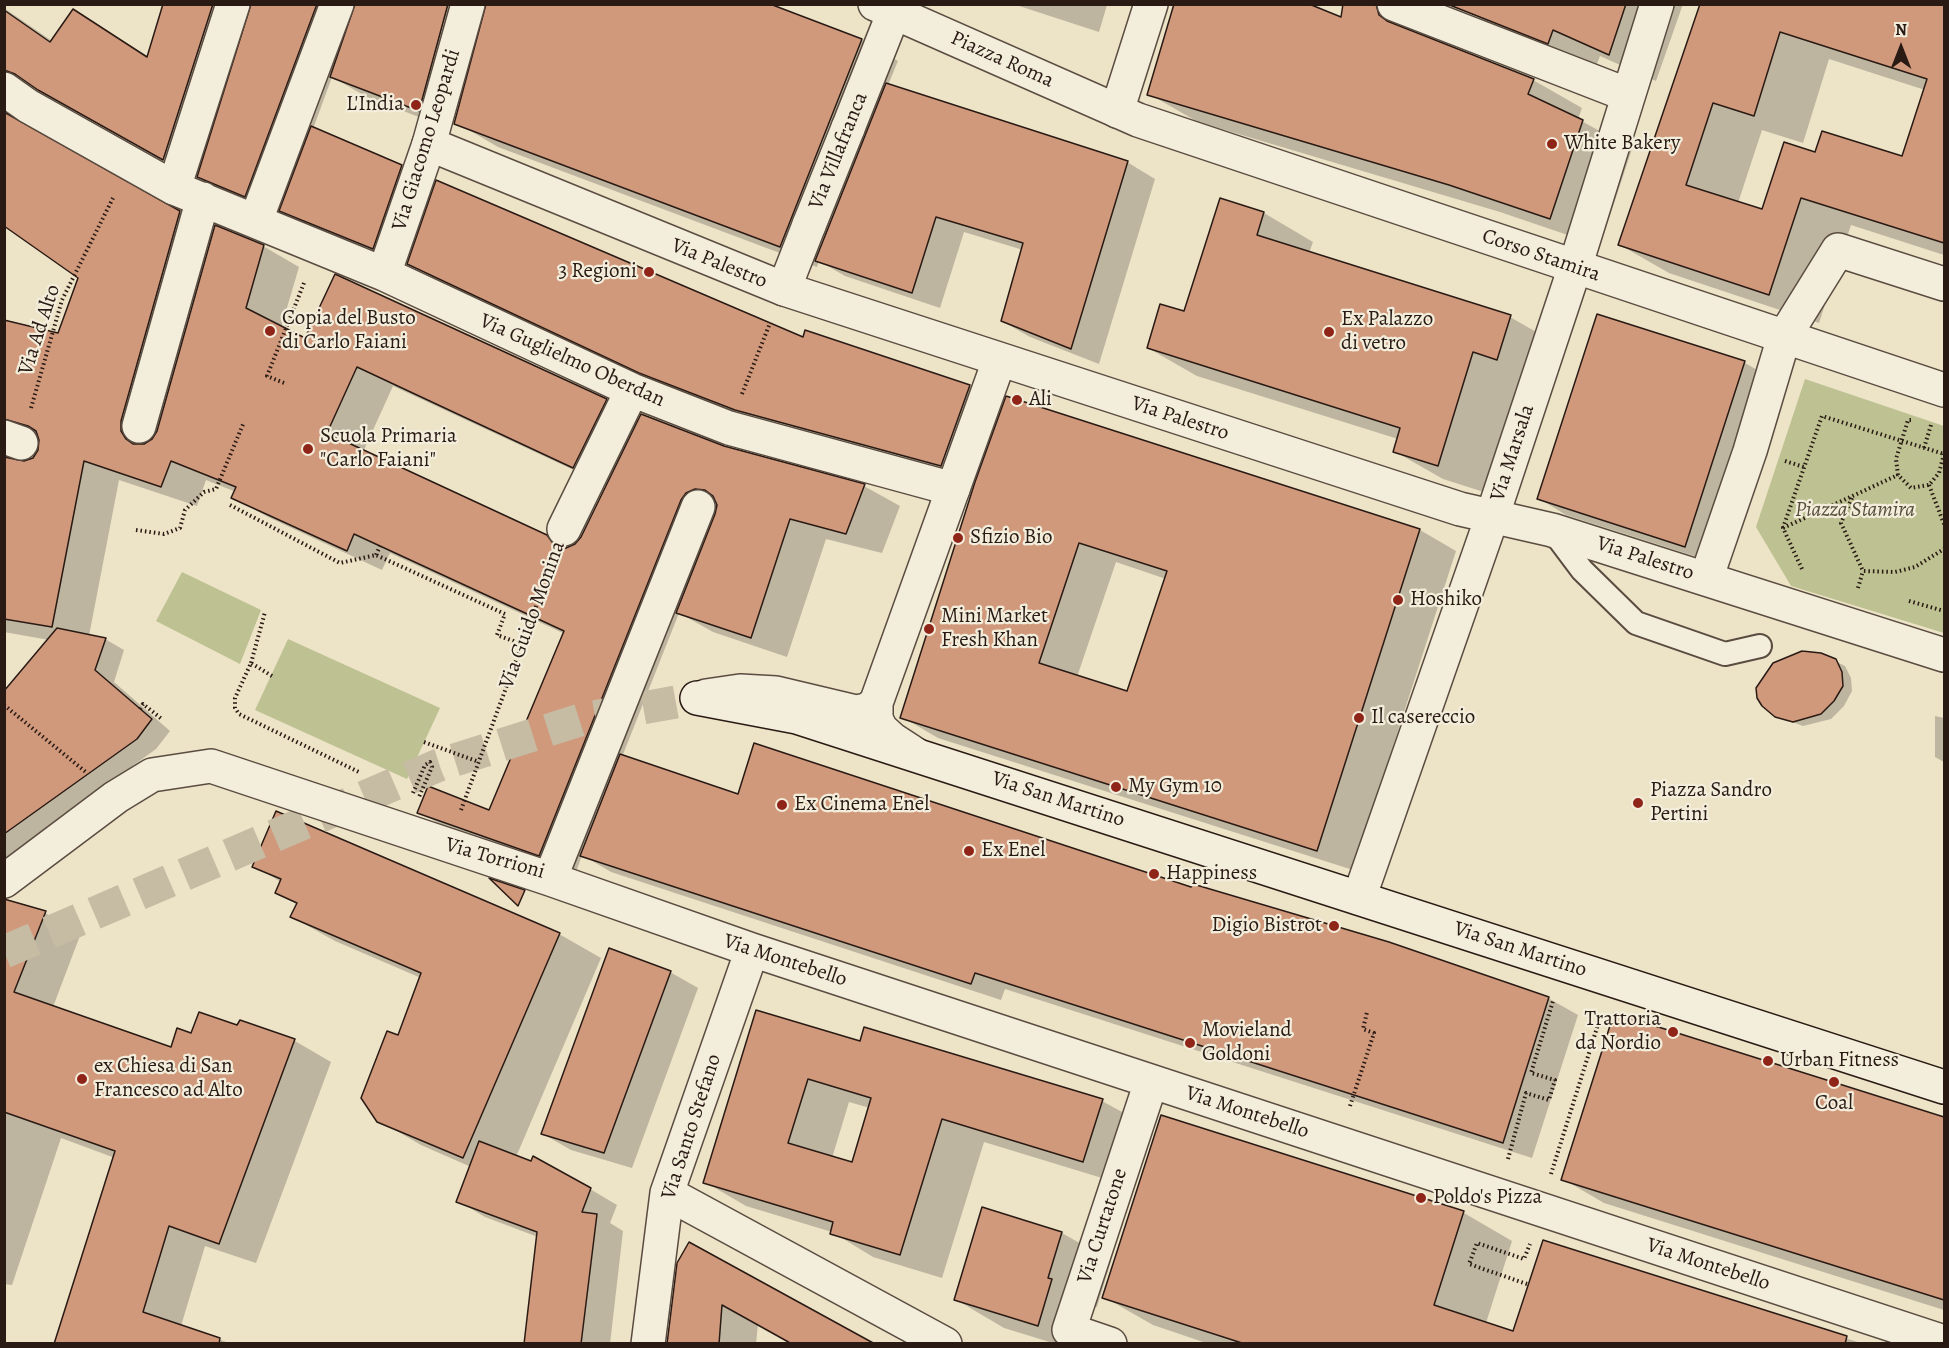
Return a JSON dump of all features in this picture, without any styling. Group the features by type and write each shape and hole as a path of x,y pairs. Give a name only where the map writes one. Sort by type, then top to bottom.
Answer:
{"street":[{"path":"138,426 188,193 233,4"},
{"path":"256,220 337,4"},
{"name":"Via Giacomo Leopardi","path":"384,274 429,144 468,4"},
{"path":"1128,115 1150,4"},
{"path":"1394,4 1628,95"},
{"name":"Via Marsala","path":"1359,898 1492,517 1575,267 1657,4"},
{"name":"Piazza Roma","path":"888,7 1128,115"},
{"name":"Via Villafranca","path":"784,289 848,128 888,7"},
{"name":"Via Guglielmo Oberdan","path":"4,89 28,106 130,165 188,193 384,274 632,390 729,428 953,489"},
{"name":"Corso Stamira","path":"1128,115 1944,390"},
{"name":"Via Palestro","path":"429,144 784,289 999,361 1492,517 1552,530 1944,655"},
{"path":"1706,579 1750,451 1784,337 1838,250 1944,284"},
{"path":"915,754 797,717 697,698 740,691 776,693 856,712 867,710 876,703 999,361"},
{"name":"Via Guido Monina","path":"564,529 632,390"},
{"name":"Via Torrioni","path":"4,881 116,797 152,775 210,766 550,879 698,507"},
{"name":"Via San Martino","path":"876,703 876,719 881,729 915,754 1944,1087"},
{"name":"Via Montebello","path":"550,879 752,951 1944,1342"},
{"name":"Via Santo Stefano","path":"648,1344 667,1193 752,951"},
{"name":"Via Curtatone","path":"1110,1344 1069,1330 1151,1082"},
{"path":"667,1193 945,1344"}],"lane":[{"path":"1552,530 1582,570 1636,623 1725,654 1760,646"}],"path":[{"name":"Via Ad Alto","path":"13,440 62,300 130,165"},
{"path":"285,383 267,376 318,247"},
{"path":"729,428 784,289"},
{"path":"1802,570 1783,528 1822,416 1902,439 1944,454 1939,473 1929,485 1911,488 1898,475 1896,459 1902,439 1908,420"},
{"path":"136,530 164,534 180,528 185,510 204,492 216,489 244,422"},
{"path":"1924,447 1931,426"},
{"path":"1783,528 1898,475"},
{"path":"1929,485 1944,524"},
{"path":"1852,498 1841,523 1863,571 1895,572 1915,567 1944,549"},
{"path":"230,505 340,563 376,555 506,614 496,635 522,644"},
{"name":"Via Guido Monina","path":"448,846 564,529"},
{"path":"376,555 380,546"},
{"path":"1847,583 1869,590"},
{"path":"1902,599 1944,611"},
{"path":"265,612 251,663 235,698 235,708 239,714 364,774"},
{"path":"251,663 272,676"},
{"path":"140,709 143,704 163,720"},
{"path":"4,705 116,797"},
{"path":"424,742 479,762"},
{"path":"407,792 414,794 424,765 430,762 432,766 418,799"},
{"name":"Via San Martino","path":"1553,1165 1612,980"},
{"path":"1506,1158 1526,1093 1549,1100 1555,1080 1531,1073 1554,995"},
{"path":"1349,1109 1374,1033 1363,1029 1367,1012"},
{"path":"1527,1284 1469,1264 1477,1243 1524,1259 1543,1210"}],"green space":[{"name":"Piazza Stamira","path":"1805,379 1944,426 1944,633 1791,586 1756,527"},
{"path":"182,572 261,610 240,664 156,621"},
{"path":"288,639 440,708 407,779 255,710"}],"building":[{"path":"163,4 213,4 163,160 38,90 15,74 4,70 4,10 50,42 73,9 147,57"},
{"path":"251,4 317,4 245,197 197,177"},
{"path":"355,4 448,4 419,111 330,77"},
{"path":"486,4 770,4 862,39 780,247 454,124"},
{"path":"1174,4 1309,4 1341,17 1343,4 1376,4 1379,15 1387,21 1534,79 1528,94 1583,120 1550,219 1449,185 1147,95"},
{"path":"1447,4 1626,4 1609,55 1553,30 1548,44"},
{"path":"1700,4 1944,4 1944,243 1801,198 1769,295 1618,245","holes":["1780,32 1927,79 1902,156 1822,131 1815,152 1784,142 1762,209 1686,185 1713,103 1754,116"]},
{"path":"886,83 1128,161 1071,349 1001,321 1023,243 936,217 912,293 815,261"},
{"path":"4,112 180,211 121,421 121,431 133,444 144,444 152,439 157,431 215,225 264,245 246,308 305,338 335,274 607,399 573,468 357,367 327,433 547,535 555,546 566,548 575,544 581,537 641,414 724,446 865,484 846,534 790,519 751,638 676,613 717,505 713,496 705,490 695,489 686,493 681,500 539,856 417,813 428,786 489,810 564,631 354,534 347,551 231,498 236,487 171,461 161,487 84,461 52,627 4,619 4,457 24,461 33,458 38,450 39,440 36,431 28,426 4,419 4,320 58,333 78,278 4,226"},
{"path":"311,126 402,165 373,249 279,211"},
{"path":"436,180 803,337 805,330 970,385 941,466 735,410 639,373 407,264"},
{"name":"Ex Palazzo di vetro","path":"1220,198 1264,212 1257,235 1511,315 1497,360 1473,352 1438,466 1393,452 1400,428 1147,348 1160,304 1184,311"},
{"path":"1597,314 1745,361 1685,547 1537,499"},
{"path":"1006,396 1420,529 1317,851 900,718 975,482","holes":["1079,543 1167,571 1127,691 1039,663"]},
{"path":"57,628 106,638 95,670 152,719 137,739 4,834 4,691"},
{"path":"1802,651 1821,653 1836,659 1842,672 1843,686 1834,701 1821,714 1793,722 1775,717 1762,706 1757,698 1756,688 1773,663"},
{"path":"754,743 1191,887 1193,884 1389,942 1549,997 1503,1143 975,973 971,984 580,856 620,754 738,794"},
{"path":"276,811 560,933 463,1158 377,1122 361,1098 387,1031 398,1035 421,973 290,917 297,903 275,893 281,879 252,867"},
{"path":"489,878 525,890 518,906"},
{"path":"4,899 46,911 14,992 171,1047 177,1028 191,1033 199,1012 237,1025 240,1020 295,1039 219,1244 169,1226 143,1312 220,1338 219,1344 54,1344 115,1151 4,1112"},
{"path":"609,948 671,971 604,1153 541,1134"},
{"path":"756,1010 860,1041 864,1027 1103,1099 1083,1162 942,1119 900,1255 830,1234 833,1222 703,1183","holes":["808,1079 871,1098 852,1162 788,1143"]},
{"path":"1614,1013 1944,1117 1944,1300 1561,1180"},
{"path":"1161,1115 1464,1211 1434,1305 1513,1331 1543,1240 1847,1336 1845,1344 1245,1344 1102,1298"},
{"path":"479,1141 531,1161 533,1156 591,1188 582,1212 597,1214 581,1344 524,1344 537,1232 456,1202"},
{"path":"982,1207 1062,1232 1048,1278 1052,1279 1038,1326 954,1300"},
{"path":"689,1242 875,1344 792,1344 722,1305 719,1344 667,1344 677,1263"}],"tunnel":[{"path":"4,952 439,765 583,719 697,698"}],"place":[{"name":"L'India","path":"416,105"},
{"name":"White Bakery","path":"1552,144"},
{"name":"3 Regioni","path":"649,272"},
{"name":"Copia del Busto di Carlo Faiani","path":"270,331"},
{"name":"Ex Palazzo di vetro","path":"1329,332"},
{"name":"Ali","path":"1017,400"},
{"name":"Scuola Primaria \"Carlo Faiani\"","path":"308,449"},
{"name":"Sfizio Bio","path":"958,538"},
{"name":"Hoshiko","path":"1398,600"},
{"name":"Mini Market Fresh Khan","path":"929,629"},
{"name":"Il casereccio","path":"1359,718"},
{"name":"My Gym 10","path":"1116,787"},
{"name":"Piazza Sandro Pertini","path":"1638,803"},
{"name":"Ex Cinema Enel","path":"782,805"},
{"name":"Ex Enel","path":"969,851"},
{"name":"Happiness","path":"1154,874"},
{"name":"Digio Bistrot","path":"1334,926"},
{"name":"Trattoria da Nordio","path":"1673,1032"},
{"name":"Movieland Goldoni","path":"1190,1043"},
{"name":"Urban Fitness","path":"1768,1061"},
{"name":"ex Chiesa di San Francesco ad Alto","path":"82,1079"},
{"name":"Coal","path":"1834,1082"},
{"name":"Poldo's Pizza","path":"1421,1198"}]}
